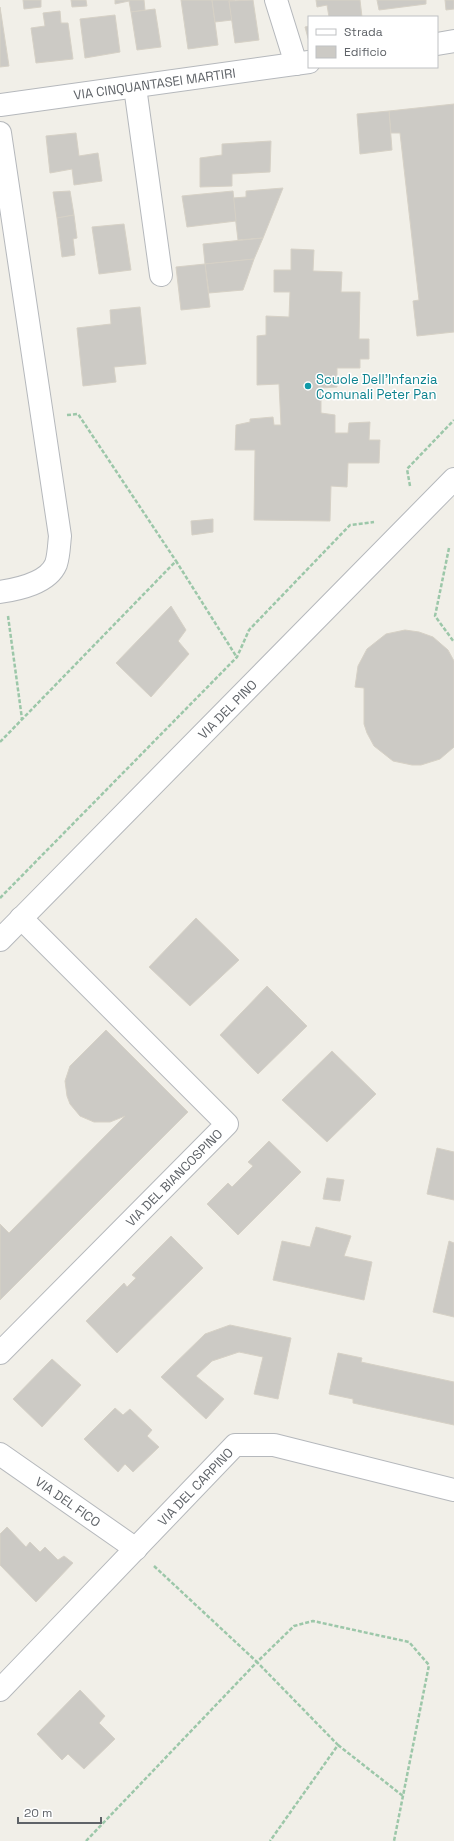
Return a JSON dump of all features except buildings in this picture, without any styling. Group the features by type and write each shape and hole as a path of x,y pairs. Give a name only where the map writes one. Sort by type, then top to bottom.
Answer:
{"street":[{"path":"276,0 302,63"},
{"path":"438,44 454,42"},
{"name":"VIA CINQUANTASEI MARTIRI","path":"0,106 302,63"},
{"path":"135,87 161,275"},
{"path":"0,134 60,536 56,563 49,575 17,590 2,592"},
{"name":"VIA DEL PINO","path":"0,940 454,479"},
{"name":"VIA DEL BIANCOSPINO","path":"0,1352 227,1124 21,918"},
{"name":"VIA DEL CARPINO","path":"0,1690 235,1446 274,1446 454,1490"},
{"name":"VIA DEL FICO","path":"0,1454 136,1549"}],"path":[{"path":"42,418 78,414 176,560 237,657"},
{"path":"411,488 407,469 454,420"},
{"path":"0,898 237,657 249,630 350,525 376,522"},
{"path":"449,548 435,616 454,642"},
{"path":"0,742 176,560"},
{"path":"2,592 22,719"},
{"path":"136,1549 257,1662 338,1745 403,1796"},
{"path":"86,1841 257,1662 294,1626 313,1621 409,1642 429,1665 394,1841"},
{"path":"270,1841 338,1745"}],"place":[{"name":"Scuole Dell'Infanzia Comunali Peter Pan","path":"308,386"}]}
